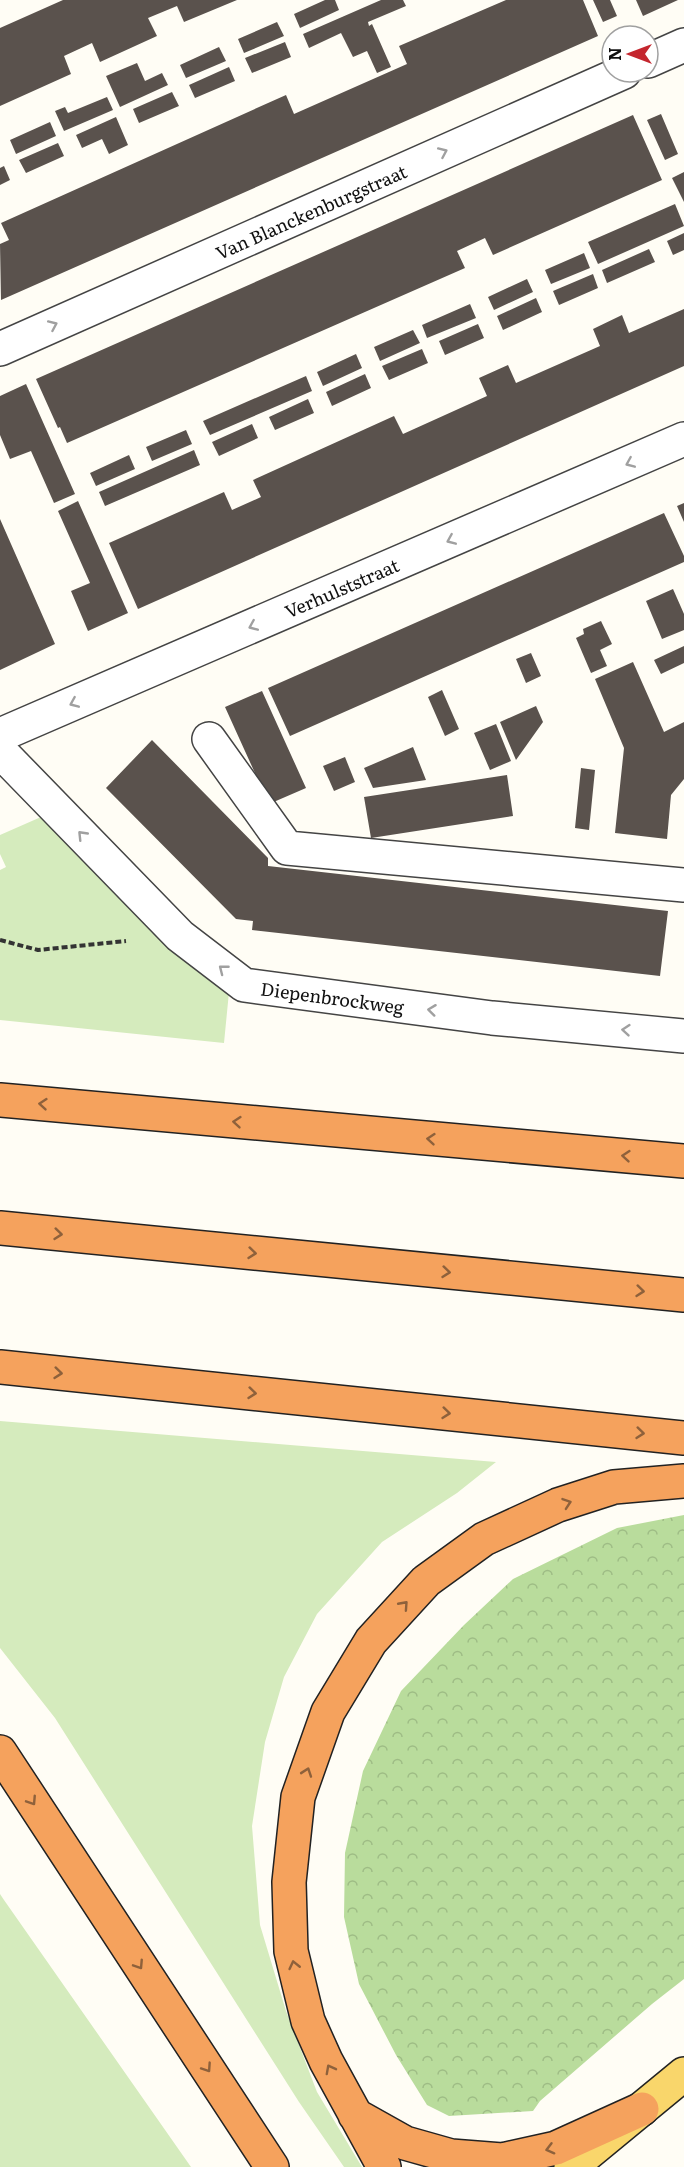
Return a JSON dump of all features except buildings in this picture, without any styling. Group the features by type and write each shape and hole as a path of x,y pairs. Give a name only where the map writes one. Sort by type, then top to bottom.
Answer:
{"highway":[{"path":"0,1100 684,1161"},
{"path":"0,1228 684,1295"},
{"path":"0,1367 684,1438"},
{"path":"384,2167 326,2061 308,2022 291,1951 289,1882 298,1797 328,1712 378,1633 426,1581 484,1539 558,1505 614,1487 684,1481"},
{"path":"0,1752 272,2167"},
{"path":"355,2115 405,2143 451,2156 502,2160 556,2148 642,2109"}],"main road":[{"path":"571,2167 684,2074"}],"street":[{"path":"660,56 684,45"},
{"name":"Van Blanckenburgstraat","path":"0,349 600,83"},
{"name":"Verhulststraat","path":"0,735 684,440"},
{"path":"209,739 287,848 684,885"},
{"name":"Diepenbrockweg","path":"0,751 180,936 244,985 492,1018 684,1036"}],"path":[{"path":"0,940 38,950 180,936"}],"green space":[{"path":"41,817 153,929 229,992 224,1043 0,1020 0,870 6,867 0,854 0,835"},
{"path":"0,1421 496,1462 457,1493 382,1542 317,1614 284,1677 265,1742 252,1826 260,1925 286,2011 317,2092 362,2167 344,2167 299,2102 55,1718 0,1648"},
{"path":"684,1515 684,1979 540,2101 533,2111 449,2116 427,2105 396,2055 359,1984 344,1917 345,1853 363,1771 401,1691 464,1625 513,1579 617,1528"},
{"path":"0,1894 4,1900 191,2167 0,2167"}]}
